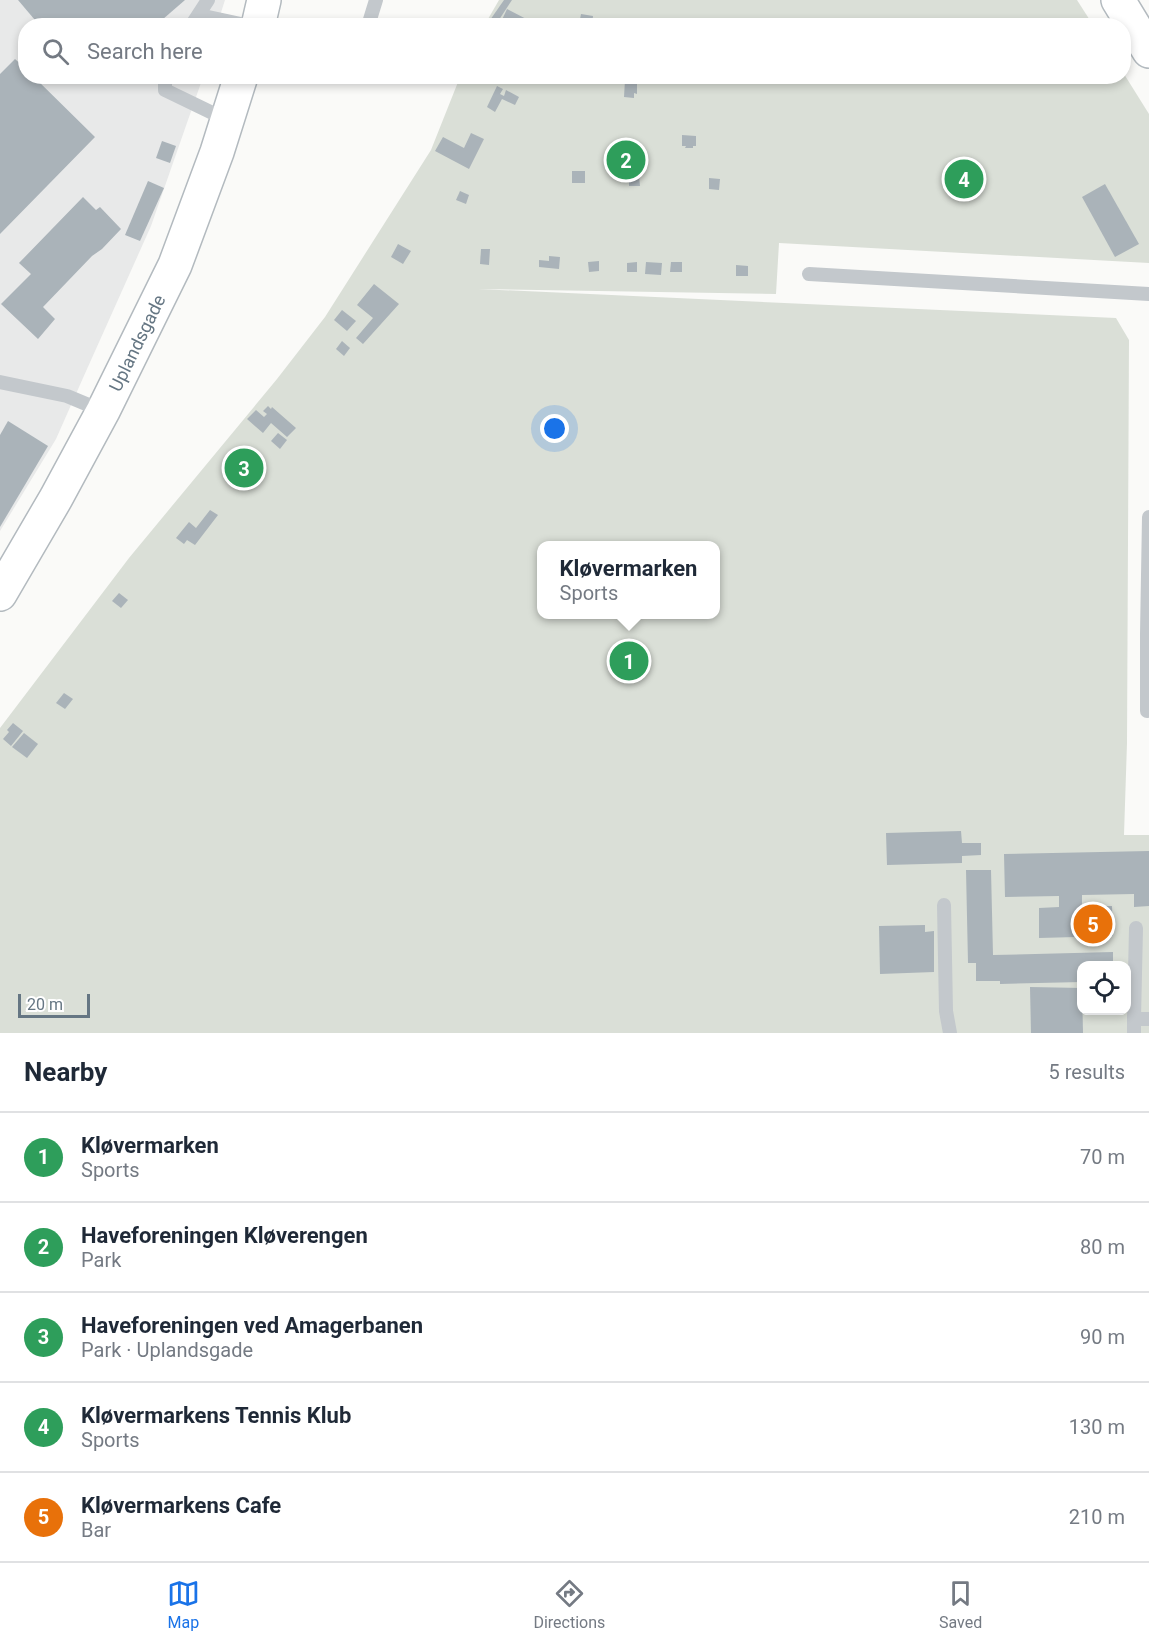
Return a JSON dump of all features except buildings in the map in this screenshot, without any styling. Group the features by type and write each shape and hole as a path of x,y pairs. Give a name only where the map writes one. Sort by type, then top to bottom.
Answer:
{"street":[{"path":"260,18 264,0"},
{"path":"1118,0 1129,18"},
{"path":"1131,21 1149,51"},
{"name":"Uplandsgade","path":"0,594 103,411 175,265 217,152 238,84"}],"lane":[{"path":"196,18 208,0"},
{"path":"370,18 376,0"},
{"path":"165,84 165,90 227,120"},
{"path":"809,274 1149,294"},
{"path":"0,382 67,396 103,411"},
{"path":"1147,711 1149,517"},
{"path":"944,905 946,1011 950,1033"},
{"path":"1136,928 1134,1026 1149,1019"}],"shaded area":[{"path":"0,0 225,0 219,18 18,18 18,84 201,84 151,226 56,439 0,531"},
{"path":"499,0 1077,0 1089,18 489,18"},
{"path":"457,84 1130,84 1149,114 1149,263 779,243 776,294 478,289 1116,318 1129,340 1127,743 1124,835 1149,835 1149,1033 0,1033 0,728 129,558 277,379 325,317 431,150"}],"place":[{"name":"Haveforeningen Kløverengen","path":"626,160"},
{"name":"Kløvermarkens Tennis Klub","path":"964,179"},
{"name":"Haveforeningen ved Amagerbanen","path":"244,468"},
{"name":"Kløvermarken","path":"629,661"},
{"name":"Kløvermarkens Cafe","path":"1093,924"}]}
